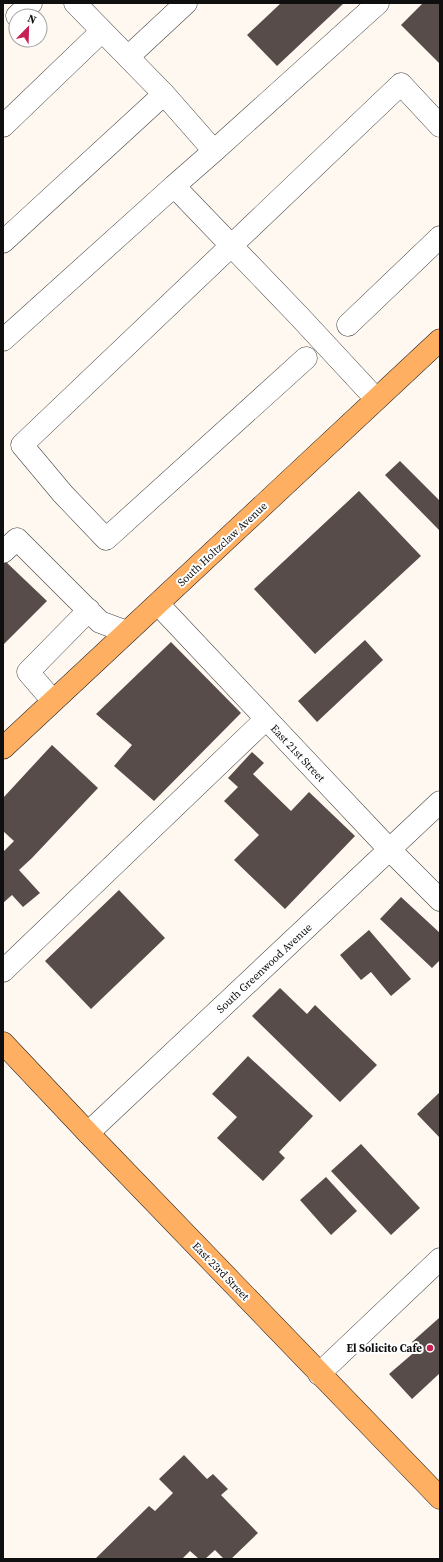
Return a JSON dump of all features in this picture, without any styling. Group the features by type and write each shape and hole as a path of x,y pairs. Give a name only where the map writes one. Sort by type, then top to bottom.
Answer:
{"main road":[{"name":"South Holtzclaw Avenue","path":"3,748 440,340"},
{"name":"East 23rd Street","path":"3,1043 319,1374 440,1498"}],"street":[{"path":"75,3 164,94 214,151"},
{"path":"128,57 186,3"},
{"path":"3,340 378,3"},
{"path":"3,126 102,31"},
{"path":"306,358 106,539 63,494 22,446 401,84 440,126"},
{"path":"3,242 164,94"},
{"path":"174,186 209,221 376,399"},
{"path":"348,325 440,237"},
{"path":"3,552 17,539 100,622 127,632"},
{"name":"East 21st Street","path":"158,604 390,850 440,900"},
{"path":"53,701 28,672 89,610"},
{"path":"3,972 266,719"},
{"name":"South Greenwood Avenue","path":"88,1133 440,802"},
{"path":"319,1374 440,1259"}],"building":[{"path":"281,3 344,3 277,66 247,35"},
{"path":"423,3 440,3 440,64 401,25"},
{"path":"400,461 440,501 440,531 385,475"},
{"path":"359,491 421,556 315,654 254,589"},
{"path":"4,560 47,601 3,645 3,561"},
{"path":"365,640 383,660 317,722 298,701"},
{"path":"171,642 241,713 154,801 114,766 132,745 96,714"},
{"path":"52,745 98,788 19,870 40,893 23,907 12,895 3,903 3,852 14,841 3,831 3,798"},
{"path":"252,752 264,763 253,774 291,811 309,792 355,836 285,909 234,860 259,835 224,801 238,787 228,778"},
{"path":"119,890 165,938 91,1009 45,961"},
{"path":"401,897 440,933 440,960 432,968 380,919"},
{"path":"369,930 411,979 391,996 371,972 361,980 340,955"},
{"path":"280,988 307,1014 315,1005 377,1065 340,1102 252,1016"},
{"path":"248,1056 313,1116 279,1152 285,1158 263,1181 217,1138 237,1117 212,1094"},
{"path":"440,1092 440,1138 417,1114"},
{"path":"361,1144 420,1208 391,1235 331,1171"},
{"path":"326,1177 357,1211 331,1235 300,1200"},
{"path":"439,1318 440,1373 412,1399 389,1374 418,1349 412,1342"},
{"path":"184,1455 207,1479 213,1474 228,1489 221,1495 258,1533 231,1559 224,1559 215,1550 205,1559 199,1559 190,1551 182,1559 95,1559 149,1506 155,1511 173,1493 159,1479"}],"place":[{"name":"El Solicito Cafe","path":"430,1348"}]}
